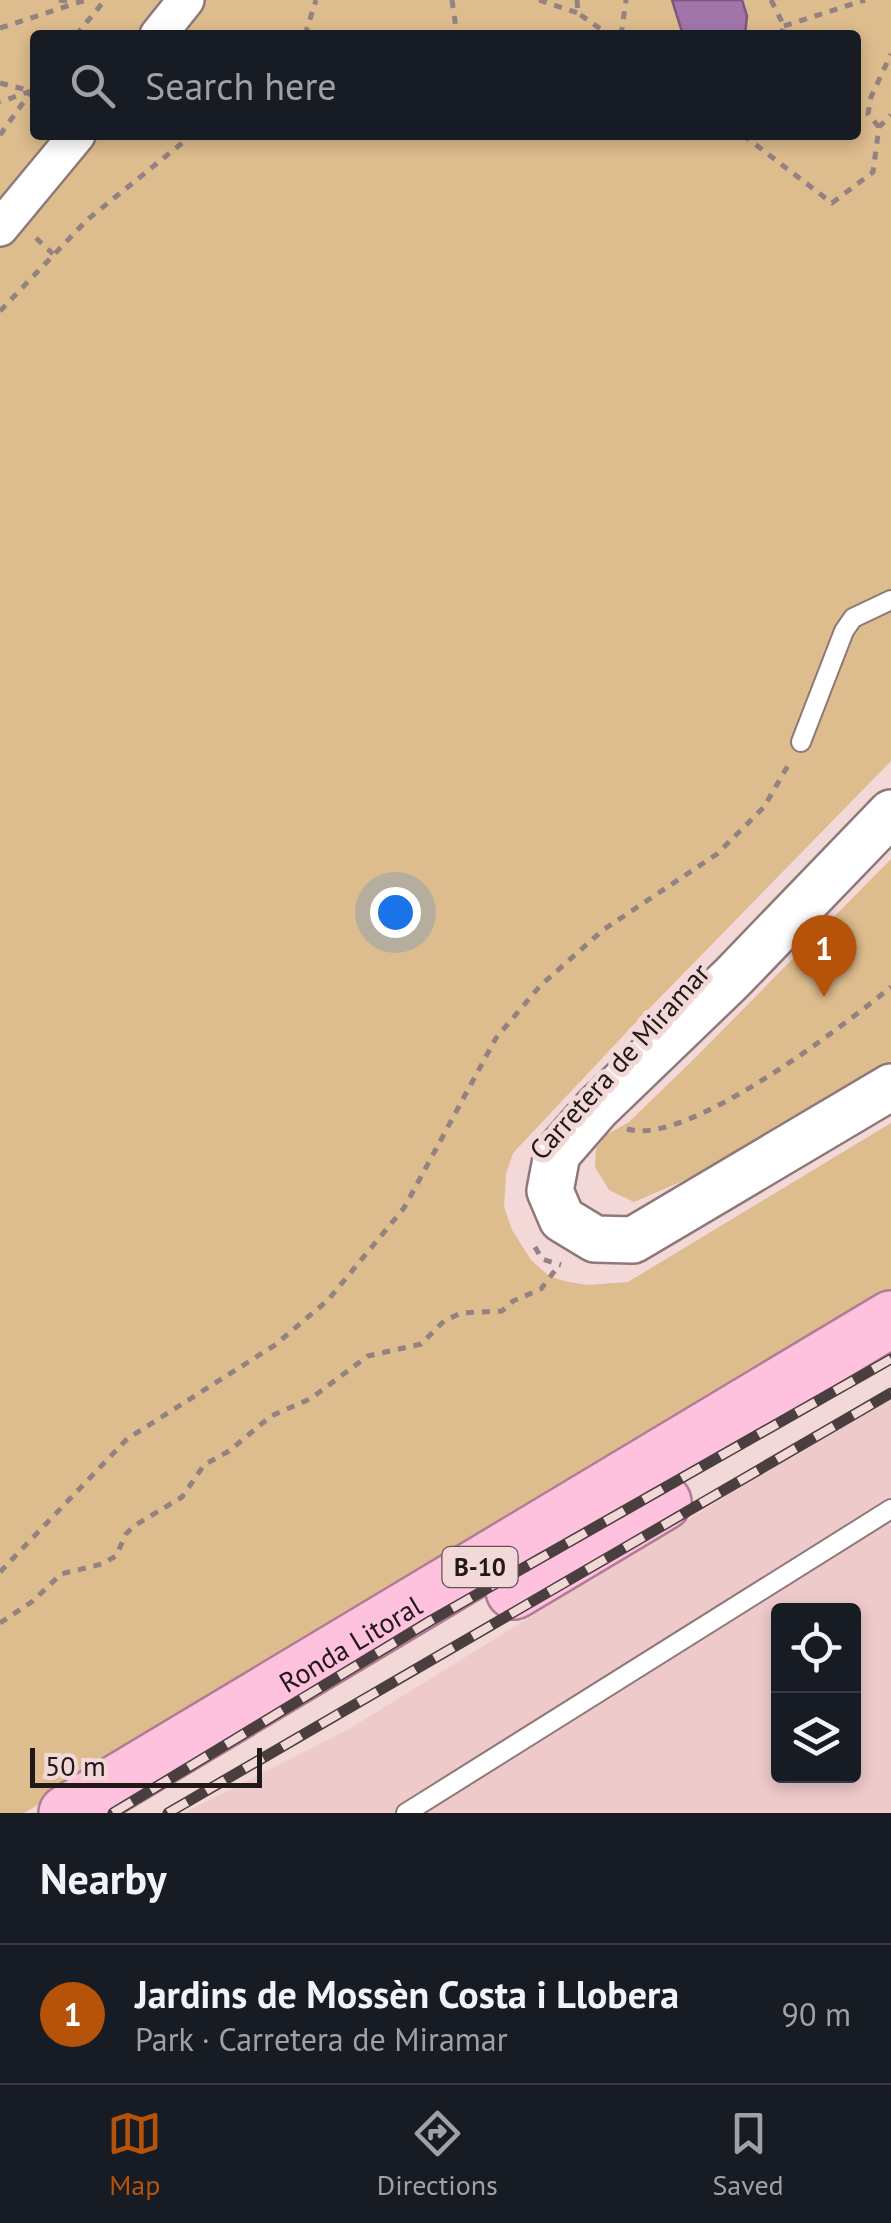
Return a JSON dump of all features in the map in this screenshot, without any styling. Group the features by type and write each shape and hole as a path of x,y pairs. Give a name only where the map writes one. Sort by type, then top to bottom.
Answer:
{"highway":[{"name":"Ronda Litoral","path":"67,1813 891,1319"},
{"name":"Ronda Litoral","path":"142,1813 891,1363"}],"street":[{"path":"162,30 186,0"},
{"path":"16,231 74,140"},
{"name":"Carretera de Miramar","path":"891,813 732,978 596,1108 557,1154 550,1191 562,1219 595,1239 634,1240 891,1087"}],"lane":[{"path":"801,742 844,631 853,618 891,600"},
{"path":"406,1813 891,1510"}],"path":[{"path":"58,0 77,3"},
{"path":"0,28 86,0"},
{"path":"80,30 105,0"},
{"path":"307,30 316,0"},
{"path":"452,0 456,30"},
{"path":"539,0 578,14 602,30"},
{"path":"577,0 578,14"},
{"path":"621,30 626,0"},
{"path":"771,0 784,26"},
{"path":"782,30 784,26 866,0"},
{"path":"879,126 868,114 871,97 891,54"},
{"path":"0,83 30,88"},
{"path":"0,102 30,90"},
{"path":"0,135 30,93"},
{"path":"750,140 832,202 873,172 879,126 891,116"},
{"path":"0,311 87,220 186,140"},
{"path":"16,231 53,254"},
{"path":"0,1572 127,1439 275,1345 328,1300 404,1208 496,1038 540,986 577,952 717,854 764,807 801,742"},
{"path":"622,1123 629,1131 658,1131 702,1112 779,1070 891,987"},
{"path":"533,1244 542,1259 573,1269"},
{"path":"0,1623 34,1600 61,1574 102,1564 116,1556 134,1526 182,1497 204,1465 229,1451 270,1416 310,1399 368,1356 421,1344 444,1321 461,1313 502,1311 513,1301 541,1288 559,1265"}],"shaded area":[{"path":"0,0 164,0 143,30 30,30 30,140 861,140 861,30 162,30 186,0 891,0 891,761 513,1153 506,1174 504,1207 512,1230 531,1260 549,1276 587,1285 628,1282 891,1123 891,1292 759,1377 24,1813 0,1813"},
{"path":"672,0 742,0 747,16 746,30 681,30"},
{"path":"891,859 891,1061 692,1177 634,1202 609,1190 595,1167 596,1149 606,1135 629,1122"},
{"path":"891,1394 891,1813 184,1813 349,1729"}],"railway":[{"path":"113,1813 430,1621 891,1359"},
{"path":"168,1813 891,1393"}],"place":[{"name":"Jardins de Mossèn Costa i Llobera","path":"824,997"}]}
